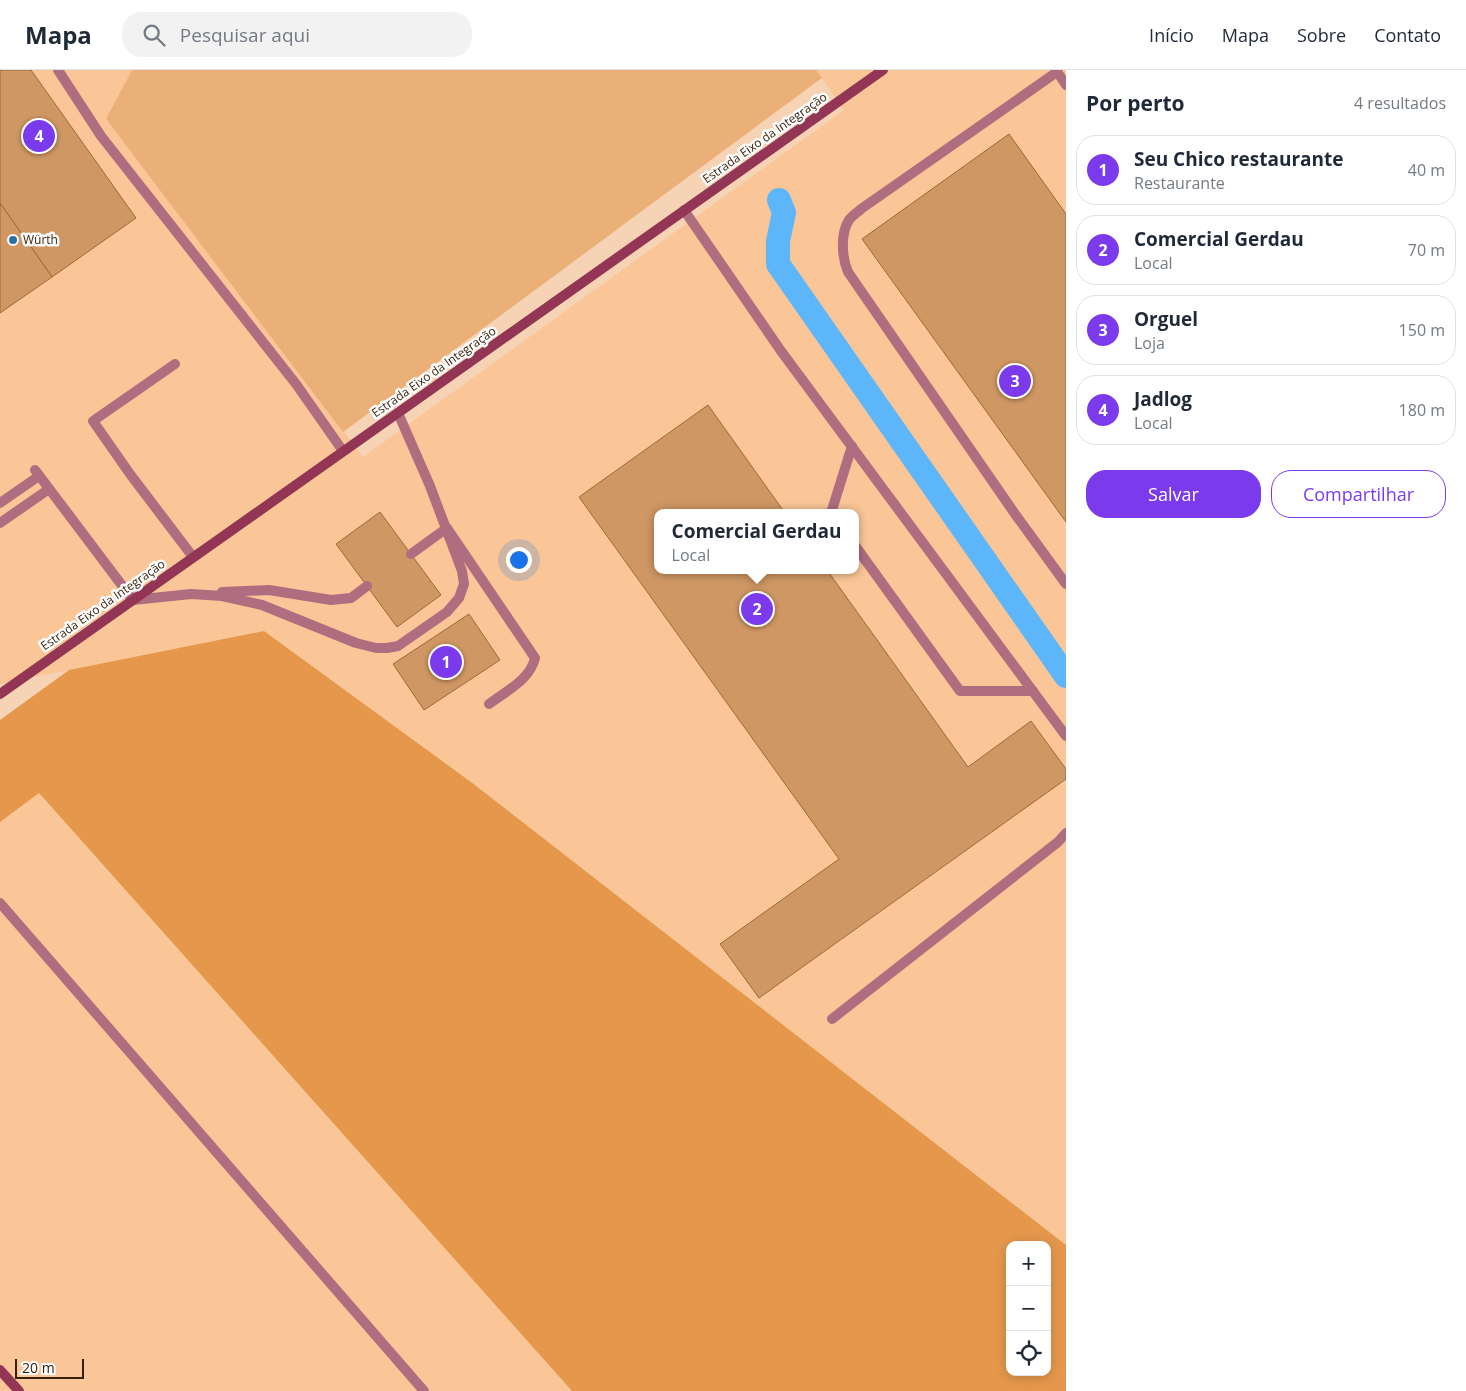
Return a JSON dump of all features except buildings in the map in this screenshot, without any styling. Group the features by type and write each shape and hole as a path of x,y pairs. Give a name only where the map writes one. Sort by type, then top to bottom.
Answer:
{"main road":[{"name":"Estrada Eixo da Integração","path":"0,694 883,70"},
{"path":"0,1370 19,1391"}],"lane":[{"path":"58,70 101,136 296,384 343,452"},
{"path":"1066,85 1056,71 862,209 849,221 842,250 843,261 848,272 1015,514 1066,584"},
{"path":"684,210 781,351 1066,736"},
{"path":"176,364 93,421 193,558"},
{"path":"191,594 222,596 262,605 356,643 376,648 398,646 447,612 459,598 464,584 462,571 430,486 398,413"},
{"path":"832,509 852,446"},
{"path":"0,503 37,473 132,600 191,594 269,590 331,600 351,598 367,586"},
{"path":"0,523 49,489"},
{"path":"411,554 447,528"},
{"path":"447,528 534,658 532,667 527,675 489,704"},
{"path":"859,551 960,691 1033,691"},
{"path":"832,1019 1058,842 1066,832"},
{"path":"0,903 424,1391"}],"shaded area":[{"path":"0,70 132,70 106,119 363,457 844,110 816,70 1066,70 1066,1245 471,782 264,631 0,684"},
{"path":"132,70 816,70 822,78 343,432 106,119"},
{"path":"264,631 471,782 1066,1245 1066,1391 572,1391 39,793 0,822 0,720 69,670"},
{"path":"0,791 39,793 572,1391 0,1391"}],"waterway":[{"path":"779,200 784,213 778,241 778,264 1066,676"}],"place":[{"name":"Jadlog","path":"39,136"},
{"name":"Würth","path":"13,240"},
{"name":"Orguel","path":"1015,381"},
{"name":"Comercial Gerdau","path":"757,609"},
{"name":"Seu Chico restaurante","path":"446,662"}]}
